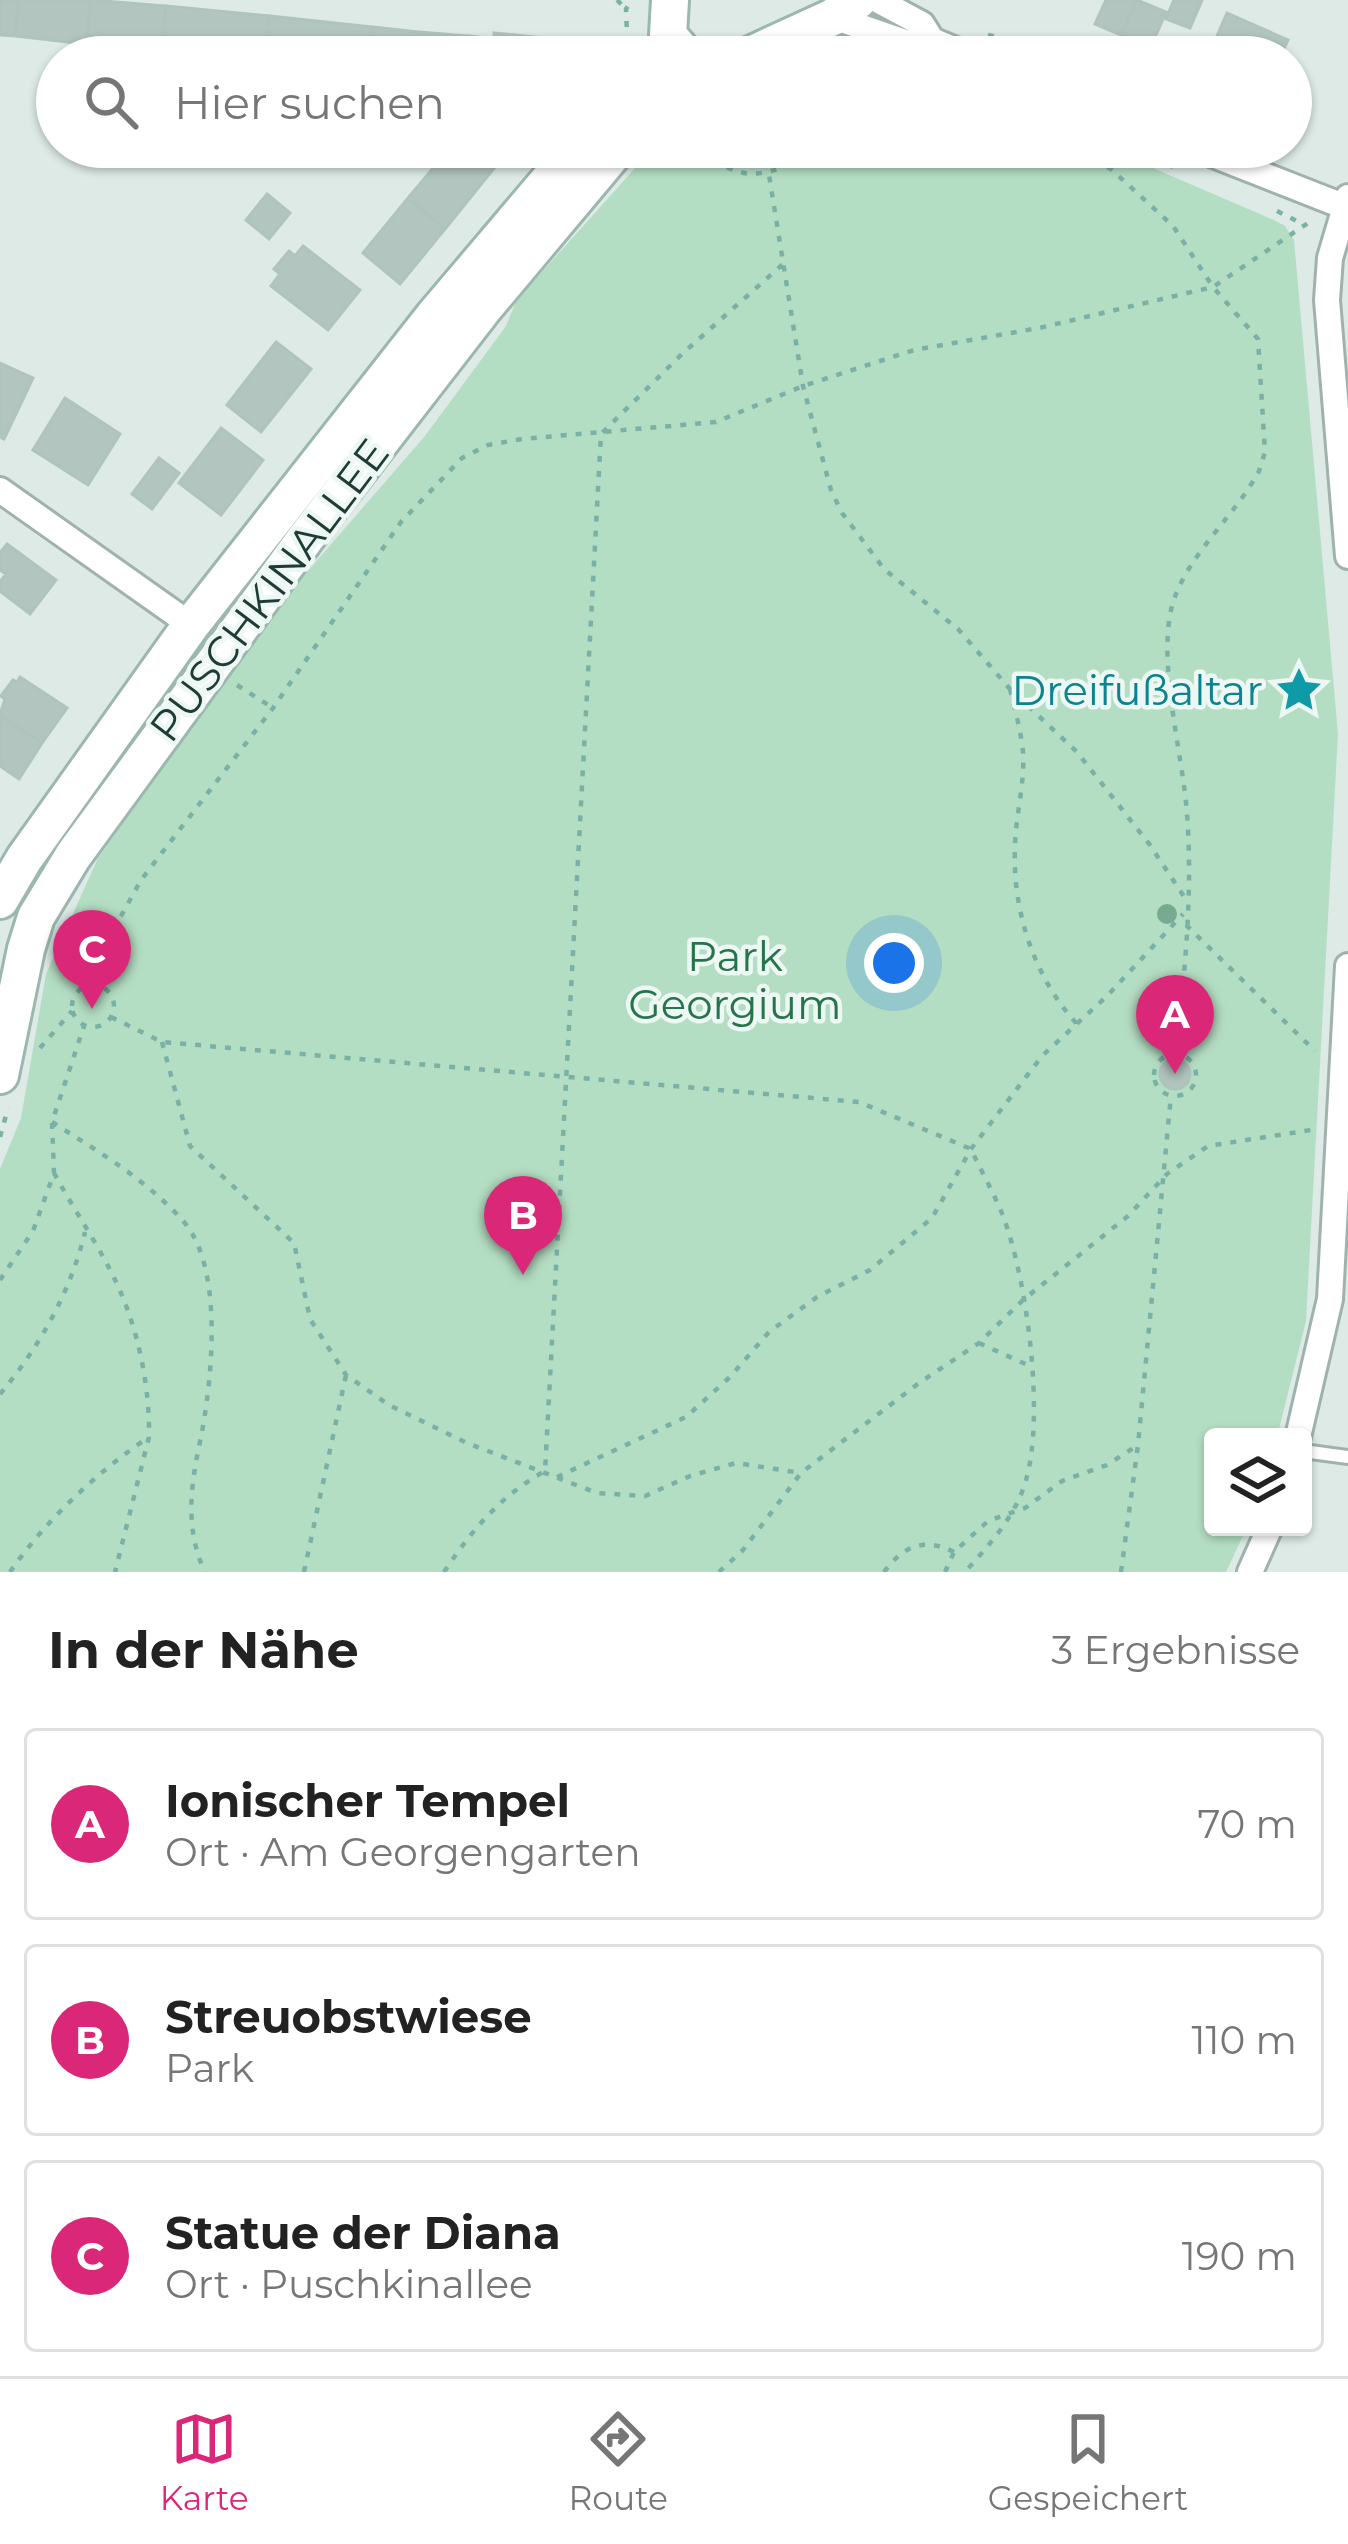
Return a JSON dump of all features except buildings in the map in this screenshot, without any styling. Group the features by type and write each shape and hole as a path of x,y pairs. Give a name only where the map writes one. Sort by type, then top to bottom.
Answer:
{"main road":[{"path":"789,36 845,9"},
{"name":"PUSCHKINALLEE","path":"0,900 190,625 419,335 559,168"},
{"name":"PUSCHKINALLEE","path":"14,1069 18,978 36,917 73,856 319,520 484,308 601,168"}],"street":[{"path":"877,0 922,25 929,36"},
{"path":"845,9 895,36"},
{"path":"1250,168 1347,204 1330,258 1327,300 1348,556"},
{"path":"0,490 190,625"},
{"path":"1300,1428 1330,1299 1346,1079 1348,966"},
{"path":"1250,1572 1266,1536"}],"lane":[{"path":"1312,1452 1348,1457"}],"path":[{"path":"618,1 658,21"},
{"path":"986,34 993,36"},
{"path":"732,168 751,175 769,175 785,168"},
{"path":"770,168 803,386 831,490 862,544 884,569 958,629 1010,689 1077,752 1186,899"},
{"path":"1109,168 1173,226 1258,339 1264,452 1248,492 1176,592 1169,618 1170,686 1187,815 1186,961 1175,1053"},
{"path":"14,1069 72,1011 76,994 91,985 110,936 141,880 273,708 401,523 462,458 488,445 716,422 803,386 914,350 1040,328 1214,286 1303,224 1347,204"},
{"path":"545,1471 601,434 783,265"},
{"path":"1010,689 1023,757 1014,851 1022,915 1047,988 1077,1024"},
{"path":"557,1478 686,1417 770,1332 817,1297 870,1270 932,1218 970,1149 1042,1056 1186,910"},
{"path":"1186,925 1346,1079"},
{"path":"84,1026 102,1025 111,1017 114,1005 109,992 91,985"},
{"path":"72,1011 84,1026"},
{"path":"111,1017 162,1042 859,1102 970,1149 1004,1218 1023,1300 1034,1400 1027,1478 1012,1511 965,1572"},
{"path":"0,1280 32,1231 54,1173 52,1122 84,1026"},
{"path":"162,1042 190,1146 293,1243 310,1319 346,1375 389,1405 466,1443 597,1493 645,1496 690,1475 736,1463 801,1473"},
{"path":"1175,1053 1188,1058 1195,1077 1190,1089 1172,1095 1159,1089 1154,1069 1162,1058 1175,1053"},
{"path":"1121,1572 1172,1095"},
{"path":"52,1122 134,1175 188,1226 209,1281 212,1352 206,1414 190,1490 195,1551 205,1572"},
{"path":"719,1572 743,1550 801,1473 979,1342 1023,1300 1107,1235 1167,1174 1208,1147 1340,1122"},
{"path":"54,1173 122,1292 135,1332 150,1414 149,1437 115,1572"},
{"path":"0,1394 57,1307 86,1232"},
{"path":"979,1342 1032,1367"},
{"path":"304,1572 346,1375"},
{"path":"10,1572 112,1462 149,1437"},
{"path":"945,1572 954,1552 988,1521 1025,1508 1062,1481 1107,1465 1138,1444"},
{"path":"444,1572 473,1528 515,1487 545,1471"},
{"path":"884,1572 911,1546 926,1542 954,1552"}],"green space":[{"name":"Park Georgium","path":"635,168 1153,168 1274,220 1294,240 1338,734 1306,1321 1279,1428 1204,1428 1204,1536 1243,1536 1226,1572 0,1572 0,1169 21,1118 46,974 98,858 281,602 425,436 506,326 516,301"}],"place":[{"name":"Dreifußaltar","path":"1299,690"},
{"name":"Statue der Diana","path":"92,1009"},
{"name":"Ionischer Tempel","path":"1175,1074"},
{"name":"Streuobstwiese","path":"523,1275"}]}
